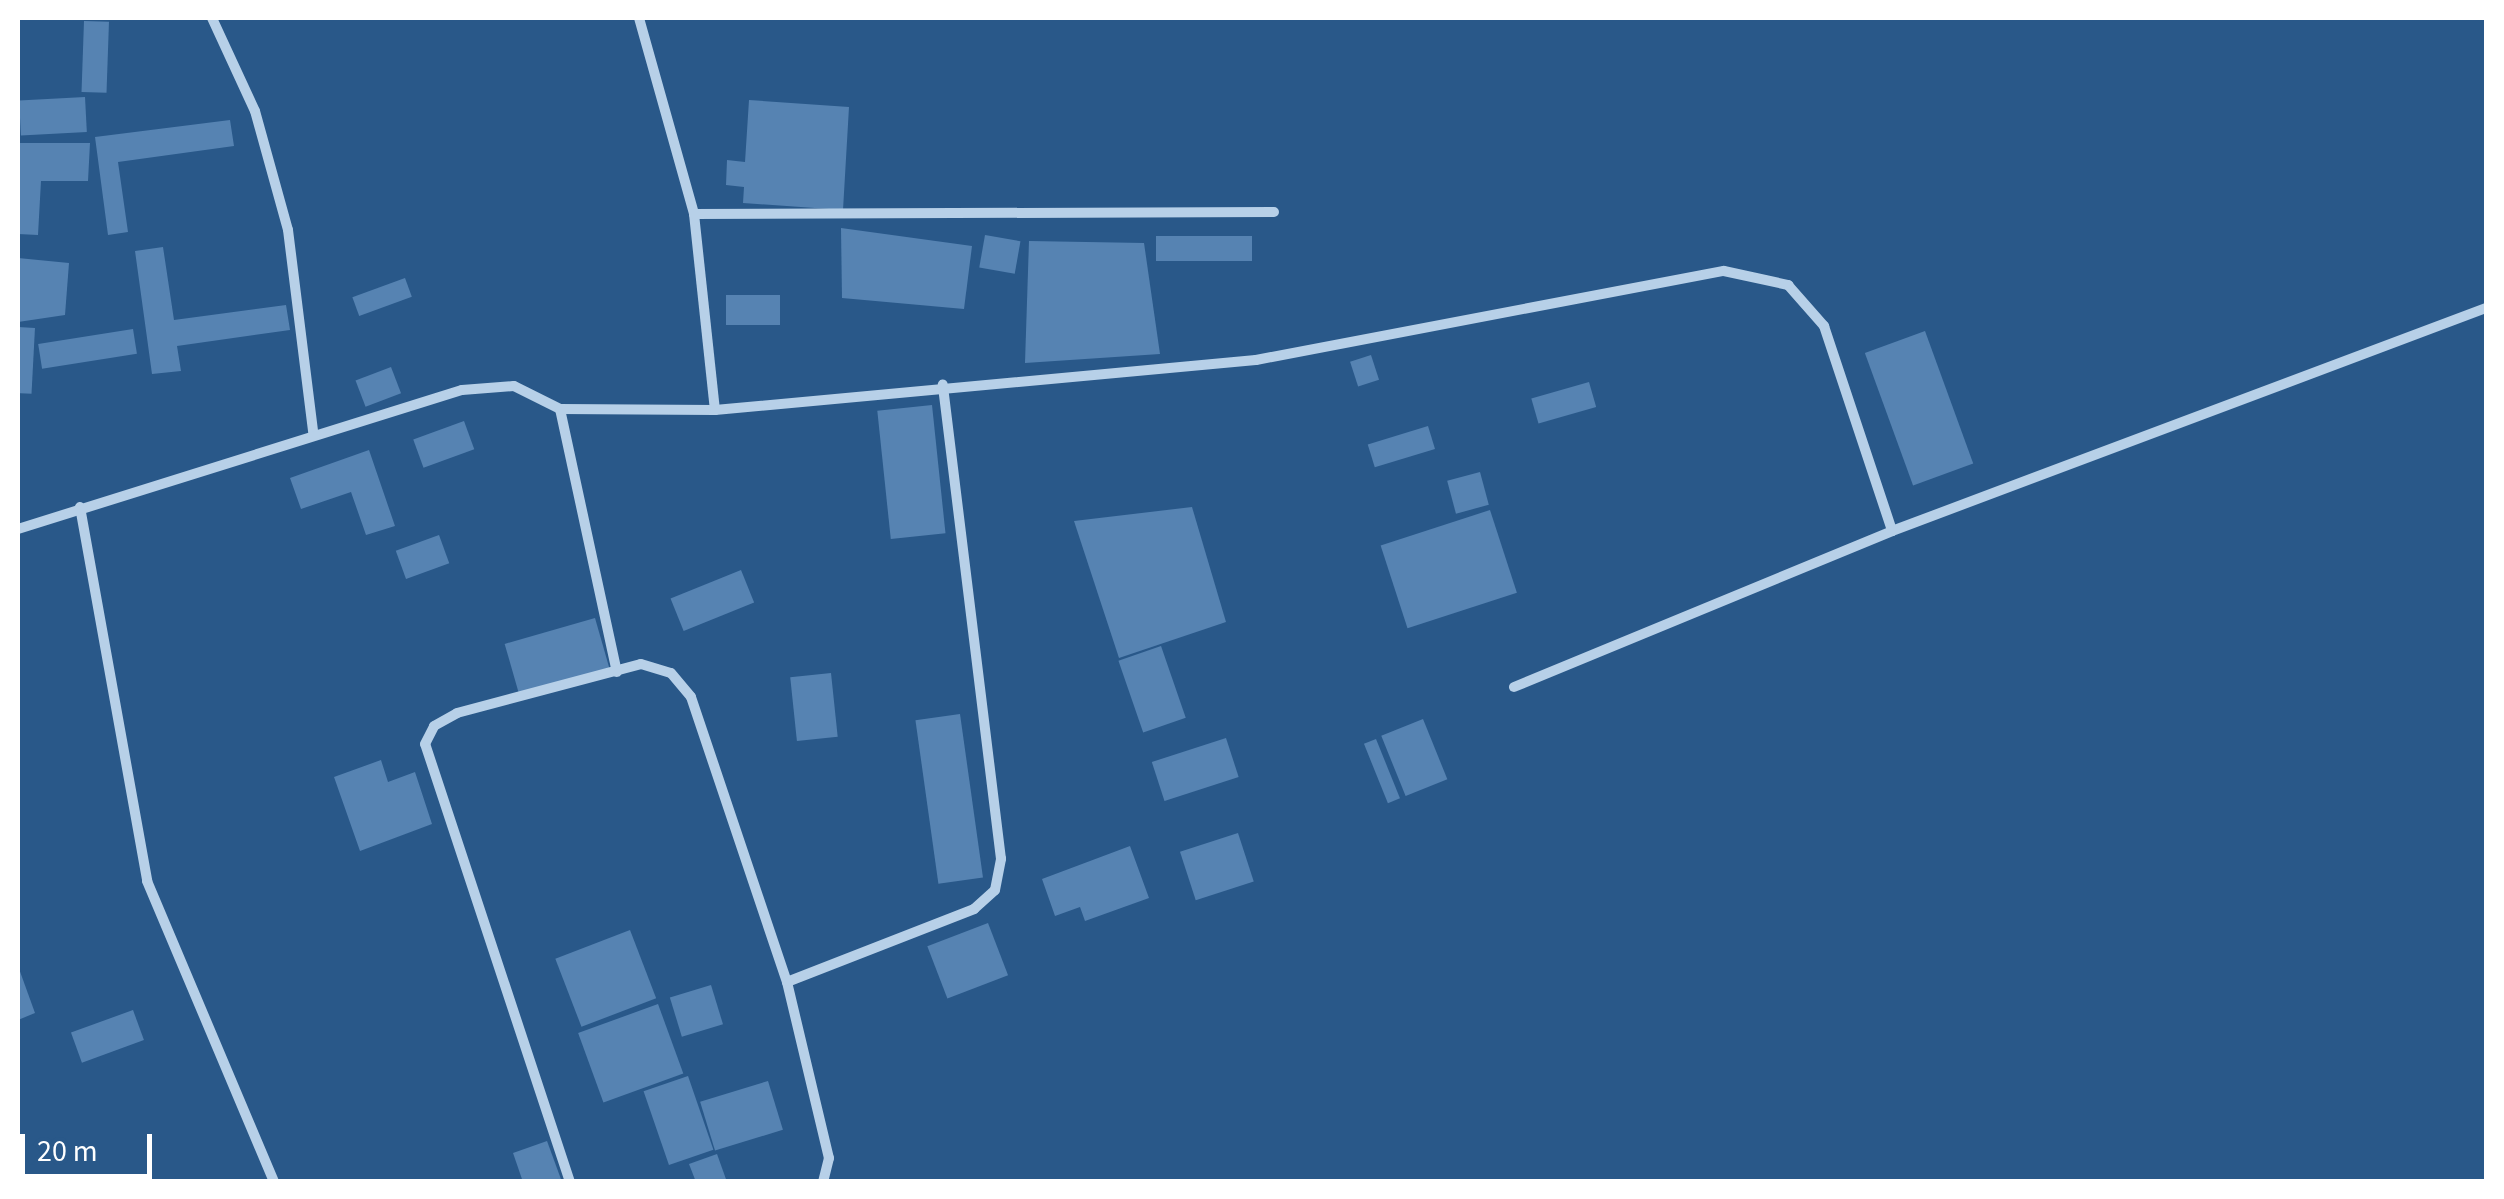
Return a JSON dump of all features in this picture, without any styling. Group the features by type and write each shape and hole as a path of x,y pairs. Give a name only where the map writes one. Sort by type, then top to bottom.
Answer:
{"street":[{"path":"212,18 255,111 288,230 314,432"},
{"path":"638,18 694,214 715,410"},
{"path":"694,214 1274,212"},
{"path":"18,530 314,432 462,390 514,386 560,410 715,410 943,385 1256,360 1724,271 1788,285 1824,326 1892,531"},
{"path":"1514,687 1892,531 2486,308"},
{"path":"787,982 974,909 996,890 1001,859 943,385"},
{"path":"560,410 617,672"},
{"path":"80,507 146,881 274,1182"},
{"path":"570,1182 425,744 434,726 457,713 641,664 671,673 691,697 787,982 828,1158 824,1182"}],"building":[{"path":"84,21 109,22 107,93 82,92"},
{"path":"85,97 87,132 21,135 19,100"},
{"path":"749,100 849,107 843,210 743,203 744,187 726,185 727,160 745,162"},
{"path":"230,120 234,146 118,162 128,232 108,235 95,137"},
{"path":"18,143 90,143 88,181 41,181 38,235 18,234"},
{"path":"841,228 972,246 964,309 842,298"},
{"path":"985,235 1020,241 1015,274 979,267"},
{"path":"1156,236 1252,236 1252,261 1156,261"},
{"path":"1029,241 1144,243 1160,354 1025,363"},
{"path":"163,247 174,320 286,305 290,330 177,346 181,371 152,374 135,251"},
{"path":"18,258 69,263 65,315 18,322"},
{"path":"405,278 412,297 359,316 352,297"},
{"path":"726,295 780,295 780,325 726,325"},
{"path":"18,327 35,328 32,394 18,393"},
{"path":"133,329 137,354 42,369 38,344"},
{"path":"1925,331 1973,463 1913,485 1865,353"},
{"path":"1371,355 1379,380 1358,387 1350,362"},
{"path":"391,367 401,393 366,407 356,381"},
{"path":"1589,382 1596,407 1538,424 1531,399"},
{"path":"932,405 945,533 891,539 877,411"},
{"path":"464,421 474,449 424,468 413,439"},
{"path":"1428,426 1435,449 1375,467 1368,444"},
{"path":"369,450 395,526 366,535 351,492 301,509 290,478"},
{"path":"1480,472 1489,505 1456,514 1447,481"},
{"path":"1192,507 1226,622 1119,658 1074,521"},
{"path":"1490,510 1517,593 1408,628 1381,546"},
{"path":"439,535 449,563 406,579 396,551"},
{"path":"741,570 754,602 684,631 671,598"},
{"path":"595,618 610,670 520,696 505,644"},
{"path":"1161,646 1186,718 1143,733 1118,661"},
{"path":"831,673 838,737 797,741 790,677"},
{"path":"960,714 983,877 938,884 915,720"},
{"path":"1423,719 1447,779 1406,796 1381,736"},
{"path":"1226,738 1239,777 1164,801 1152,762"},
{"path":"1376,739 1400,798 1388,803 1364,744"},
{"path":"381,760 388,782 415,772 432,824 360,851 334,777"},
{"path":"1238,833 1254,882 1196,900 1180,852"},
{"path":"1130,846 1149,898 1085,921 1080,907 1055,916 1042,879"},
{"path":"988,923 1008,975 947,999 927,946"},
{"path":"630,930 656,998 581,1027 555,959"},
{"path":"18,966 35,1013 18,1020"},
{"path":"711,985 723,1024 682,1037 670,998"},
{"path":"658,1004 683,1074 603,1103 578,1033"},
{"path":"133,1010 144,1040 82,1063 71,1033"},
{"path":"688,1076 713,1150 669,1165 644,1091"},
{"path":"768,1081 783,1130 715,1151 700,1102"},
{"path":"547,1141 562,1182 523,1182 513,1153"},
{"path":"717,1154 727,1182 696,1182 689,1164"}]}
